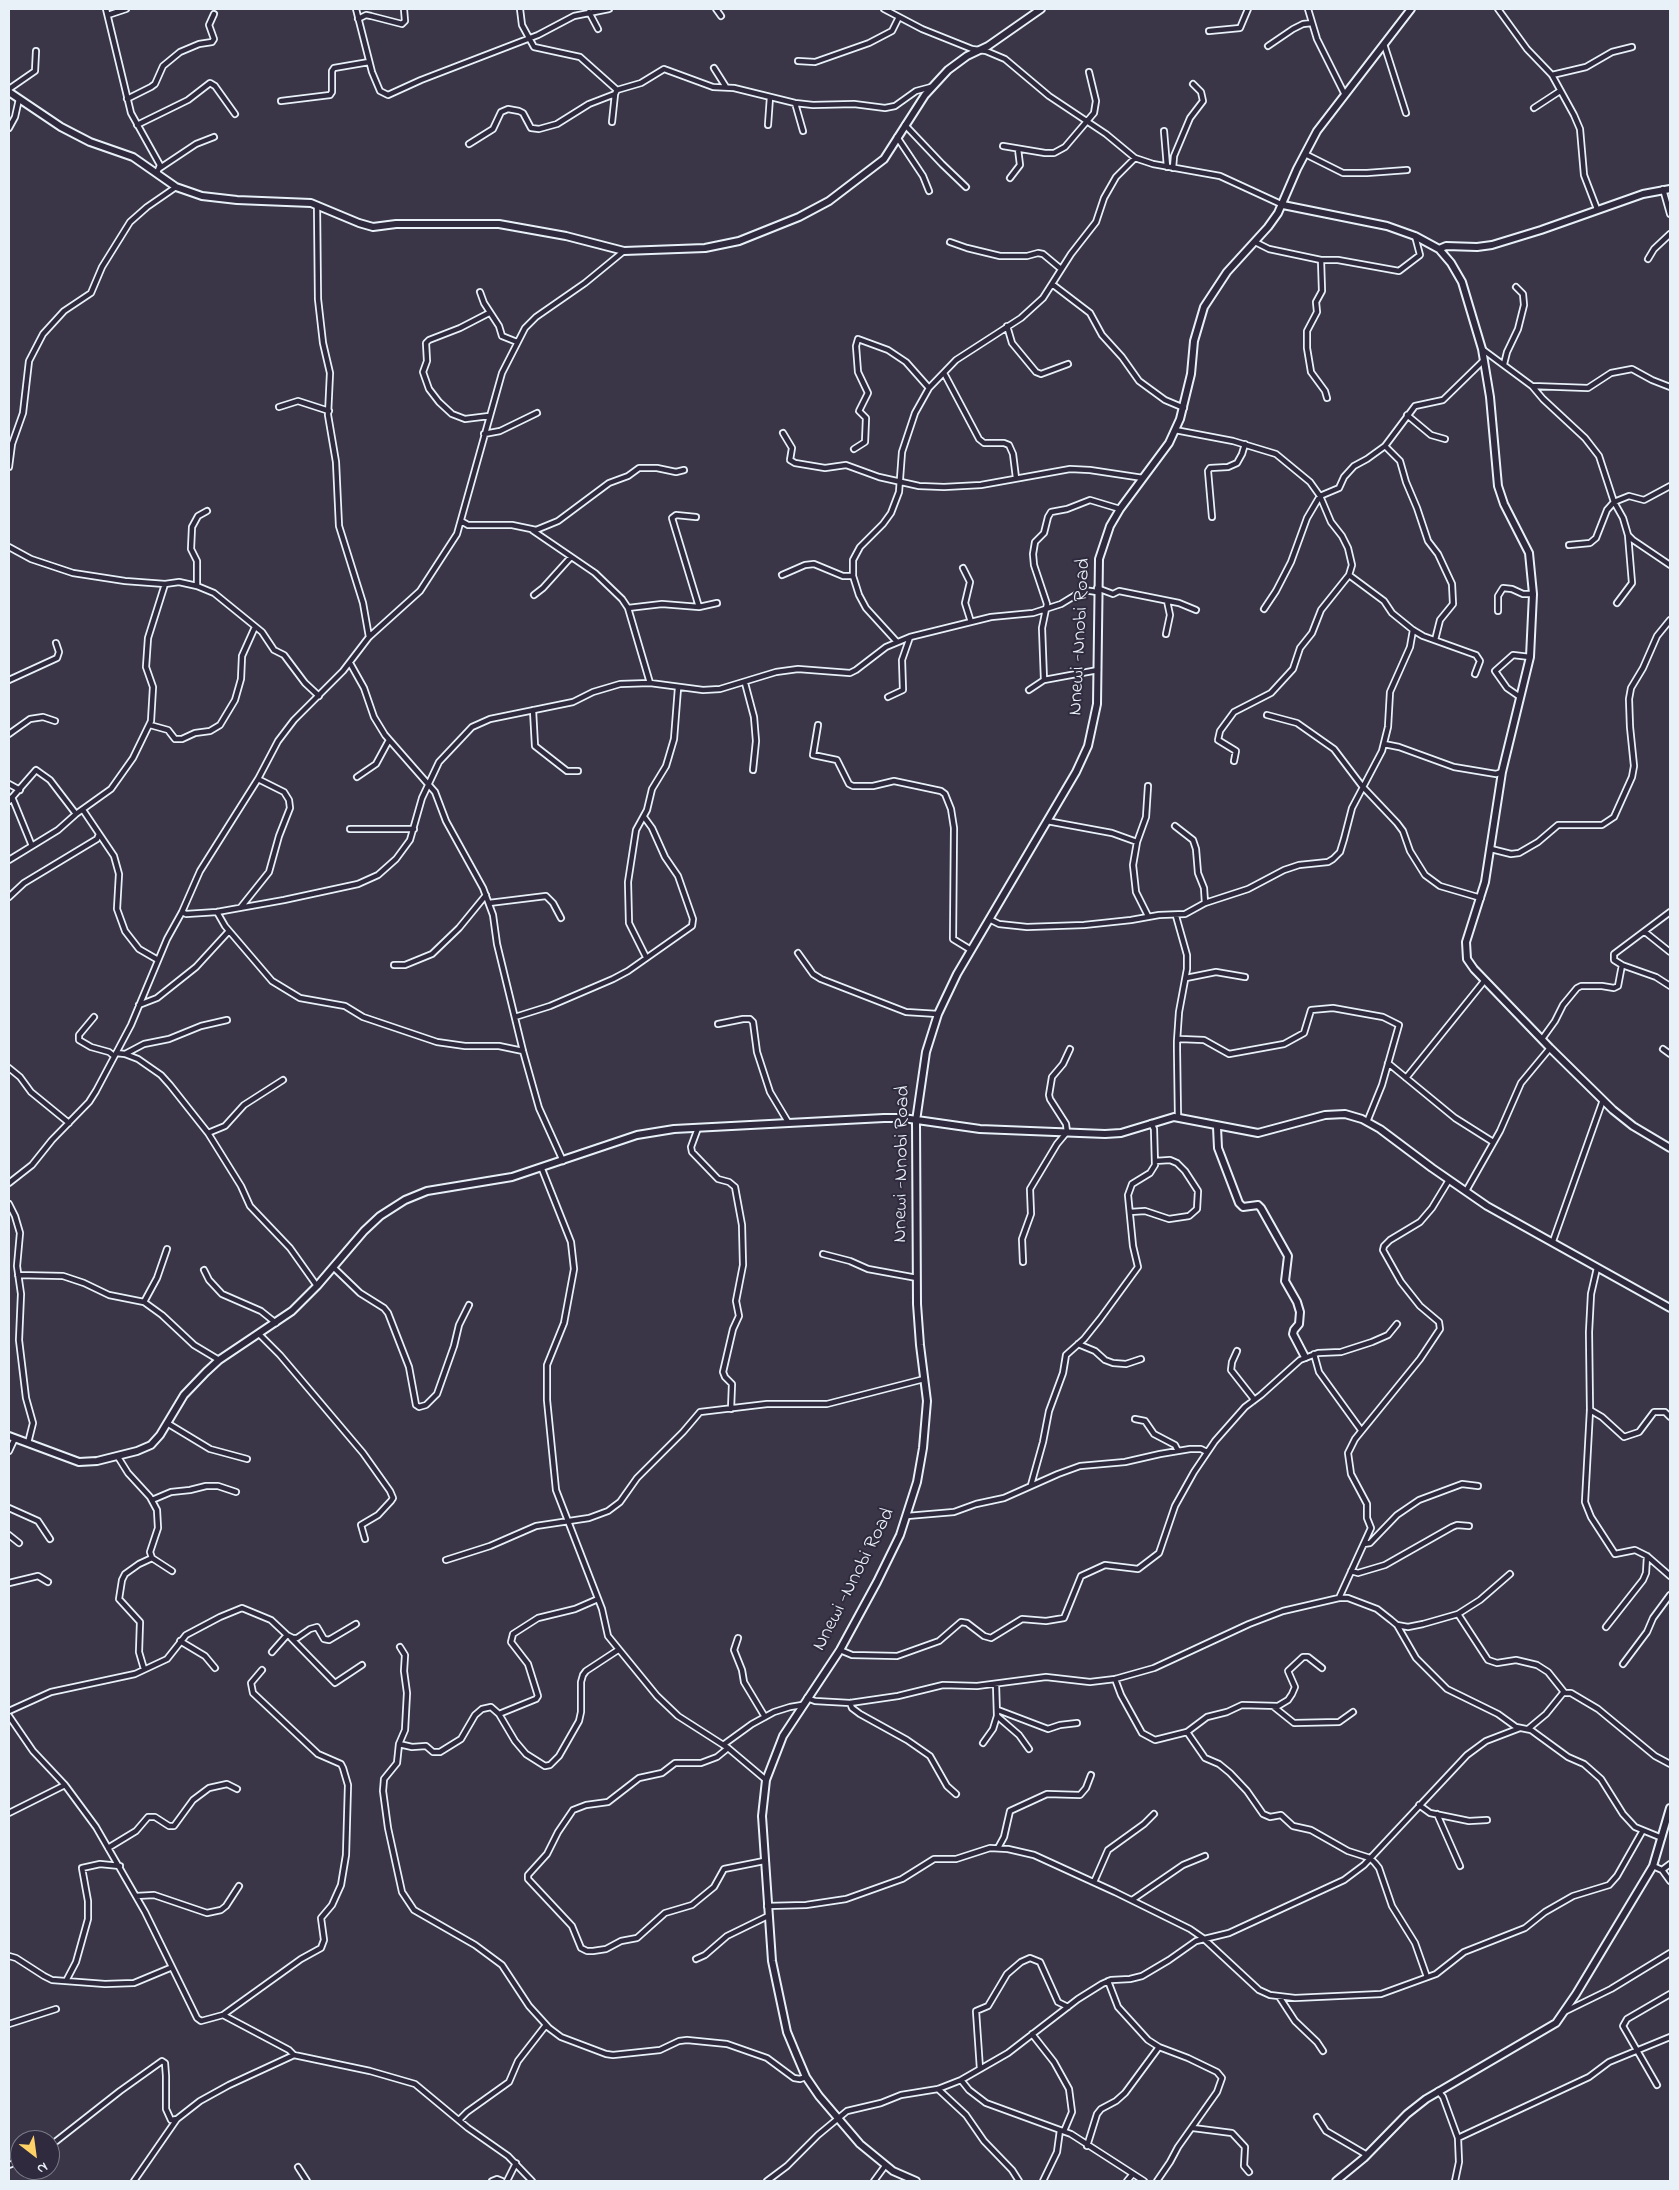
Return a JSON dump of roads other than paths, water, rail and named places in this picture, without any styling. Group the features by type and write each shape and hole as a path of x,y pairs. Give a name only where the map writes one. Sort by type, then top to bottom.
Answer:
{"street":[{"path":"106,9 127,99 158,170"},
{"path":"108,15 126,9"},
{"path":"356,9 369,62 380,91 388,95 528,38 569,18 609,9"},
{"path":"358,19 366,15 402,24 405,20 404,9"},
{"path":"520,9 522,25 534,47 580,57 616,92"},
{"path":"716,9 720,16"},
{"path":"884,9 942,37 1005,59 1049,96 1135,158 1173,168 1220,176 1282,205 1387,226 1415,236 1439,249 1451,262 1462,282 1482,349 1490,397 1498,486 1504,504 1529,553 1533,594 1530,656 1502,772 1491,849 1481,898 1466,942 1465,951 1470,964 1484,980 1603,1100 1633,1126 1670,1148"},
{"path":"36,51 35,71 9,91 61,127 90,142 133,157 158,170 176,188 195,194 221,199 285,200 317,205 358,224 373,227 396,224 513,225 624,251 698,249 727,245 799,217 829,201 875,167 890,151 897,137 931,87 952,66 1042,9"},
{"path":"1209,31 1240,28 1248,9"},
{"path":"1308,9 1326,59 1345,95"},
{"name":"Nnewi -Nnobi Road","path":"916,2181 885,2166 860,2144 836,2118 806,2076 787,2032 772,1961 762,1816 766,1780 783,1736 840,1650 887,1563 907,1516 917,1482 924,1439 927,1401 920,1345 917,1278 916,1121 926,1052 947,993 1076,772 1088,746 1097,704 1097,590 1099,559 1110,526 1120,509 1169,443 1176,430 1184,408 1191,374 1194,341 1204,307 1227,272 1268,227 1282,205 1317,131 1411,9"},
{"path":"1498,9 1527,49 1552,75 1580,129 1584,175 1597,209"},
{"path":"589,12 598,29"},
{"path":"127,99 155,84 163,66 180,52 199,44 212,42 214,38 209,25 214,14"},
{"path":"798,61 815,62 869,42 892,31 899,17"},
{"path":"1268,46 1292,29 1312,23"},
{"path":"1384,44 1406,113"},
{"path":"1552,75 1586,67 1612,52 1632,47"},
{"path":"281,100 330,94 332,92 332,71 334,68 369,62"},
{"path":"714,68 726,87"},
{"path":"469,144 493,130 501,112 508,109 519,111 523,114 531,128 539,129 557,124 589,104 646,81 664,70 713,87 726,87 813,106 848,103 884,108 895,106 916,91 931,87"},
{"path":"1003,146 1045,153 1061,150 1094,113 1096,100 1089,72"},
{"path":"137,125 188,100 210,83 215,86 235,114"},
{"path":"1173,168 1174,156 1190,118 1203,101 1200,92 1194,84"},
{"path":"1534,108 1560,90"},
{"path":"612,122 616,92"},
{"path":"768,126 770,97"},
{"path":"9,128 14,117 18,99"},
{"path":"795,103 803,131"},
{"path":"905,125 947,170 966,187"},
{"path":"1164,131 1167,166"},
{"path":"158,170 196,144 214,137"},
{"path":"897,137 923,176 929,191"},
{"path":"1010,178 1020,165 1018,149"},
{"path":"1305,154 1343,173 1407,170"},
{"path":"897,642 866,608 853,576 853,560 856,553 890,513 899,492 902,452 915,413 929,388 965,352 1033,308 1043,298 1061,268 1096,222 1104,198 1116,177 1135,158"},
{"path":"9,467 12,435 23,413 29,361 43,334 64,311 91,293 102,267 130,222 147,207 176,188"},
{"path":"1439,249 1446,246 1477,247 1492,245 1643,194 1667,189 1670,214"},
{"path":"317,205 318,299 330,373 329,410 336,462 339,526 363,603 369,637"},
{"path":"1648,260 1654,249 1670,234"},
{"path":"1255,242 1269,249 1321,260 1402,270 1420,255 1415,236"},
{"path":"950,242 1000,256 1043,254 1061,268"},
{"path":"9,1183 32,1165 52,1140 89,1102 115,1055 200,871 258,779 264,764 286,729 350,663 369,637 420,591 457,534 502,372 517,342 536,317 585,283 624,251"},
{"path":"1321,260 1322,291 1316,302 1317,312 1307,331 1307,348 1311,372 1325,391 1327,398"},
{"path":"1052,284 1090,313 1102,335 1122,357 1139,381 1165,400 1184,408"},
{"path":"1504,364 1510,344 1518,329 1524,305 1523,294 1516,287"},
{"path":"480,292 489,313 499,326 502,336 517,342"},
{"path":"489,313 460,328 429,340 426,343 428,356 423,372 429,389 452,414 465,419 489,416"},
{"path":"1007,326 1012,343 1036,372 1041,374 1068,364"},
{"path":"854,449 865,442 866,418 859,411 868,393 858,372 857,340 895,354 914,369 929,388"},
{"path":"1482,349 1532,386 1594,448 1599,456 1614,502 1623,518 1628,535 1632,583 1617,603"},
{"path":"1264,609 1291,562 1307,518 1320,496 1339,488 1344,477 1354,466 1367,460 1385,446 1408,415 1420,404 1443,400 1484,360"},
{"path":"1532,386 1588,388 1612,373 1632,368 1652,380 1670,387"},
{"path":"944,373 979,439 984,443 1004,443 1009,445 1013,454 1016,478"},
{"path":"279,406 298,401 329,410"},
{"path":"484,434 500,431 537,413"},
{"path":"1408,415 1431,435 1445,439"},
{"path":"1176,430 1244,444 1276,454 1310,482 1320,496 1331,522 1342,536 1348,548 1352,565 1349,575 1321,610 1312,633 1300,648 1293,669 1271,693 1234,712 1224,725 1218,738 1236,751 1234,761"},
{"path":"783,433 792,448 790,460 795,463 825,468 846,465 879,477 919,486 981,485 1070,469 1143,478"},
{"path":"1212,517 1208,471 1210,468 1228,467 1237,463 1242,454 1244,444"},
{"path":"1385,446 1400,461 1428,541 1438,554 1452,584 1453,604 1440,620 1435,640"},
{"path":"532,530 558,521 609,483 628,476 639,468 657,468 676,472 684,470"},
{"path":"1569,545 1590,543 1596,538 1605,515 1614,502 1629,496 1644,500 1670,486"},
{"path":"1044,680 1042,638 1047,609 1033,554 1035,542 1044,533 1049,514 1075,507 1090,500 1120,509"},
{"path":"197,586 197,561 191,549 192,527 198,516 207,510"},
{"path":"696,517 676,516 672,518 699,607"},
{"path":"461,521 473,525 512,525 532,530 609,585 628,608 650,682"},
{"path":"457,534 473,525"},
{"path":"1628,535 1670,566"},
{"path":"9,547 31,560 73,573 110,580 165,584 179,582 197,586 214,593 262,632 274,650 284,655 305,683 319,696"},
{"path":"534,595 544,588 571,557"},
{"path":"782,575 805,565 814,564 843,576 853,576"},
{"path":"963,568 970,582 965,603 971,622"},
{"path":"1349,575 1384,601 1392,612 1413,630 1479,657 1480,661 1475,674"},
{"path":"9,860 58,830 116,784 133,758 150,725 153,687 146,667 148,638 165,584"},
{"path":"1498,611 1498,596 1503,588 1512,589 1524,594 1533,594"},
{"path":"182,912 186,914 217,912 284,900 369,880 378,875 396,859 410,840 422,798 439,762 472,727 490,719 573,702 594,692 620,684 650,682 678,688 703,690 745,682 776,672 798,669 850,673 875,654 910,637 1004,614 1033,613 1061,604 1079,591 1097,590 1113,594 1119,591 1167,602 1180,603 1196,610"},
{"path":"1166,634 1170,614 1167,602"},
{"path":"628,608 662,604 699,607 717,603"},
{"path":"1491,849 1511,854 1519,853 1538,842 1558,825 1602,825 1614,817 1632,778 1634,766 1629,699 1631,688 1643,668 1657,636 1670,620"},
{"path":"150,725 168,730 175,739 182,739 210,731 220,725 235,700 241,679 244,647 255,627"},
{"path":"989,919 999,924 1027,927 1084,925 1132,920 1148,916 1176,916 1191,912 1205,903 1248,889 1266,878 1299,865 1319,864 1333,859 1340,852 1352,808 1384,744 1388,727 1390,692 1410,647 1413,630"},
{"path":"888,697 903,690 902,660 910,637"},
{"path":"9,680 57,658 59,652 56,643"},
{"path":"1520,697 1507,688 1496,671 1513,655 1530,656"},
{"path":"350,663 364,688 374,717 389,740 435,792 446,821 486,895 523,1051 540,1108 563,1161"},
{"path":"1029,690 1044,680 1098,670"},
{"path":"745,682 754,718 756,741 753,770"},
{"path":"646,957 629,923 627,890 634,837 644,816 652,788 670,756 674,739 678,688"},
{"path":"532,710 535,746 567,771 578,771"},
{"path":"1267,715 1298,723 1334,749 1362,786 1397,823 1410,851 1426,875 1440,886 1481,898"},
{"path":"9,734 30,719 43,718 55,721"},
{"path":"818,725 813,755 836,760 853,786 873,786 894,781 941,791 945,794 951,809 954,828 953,939 971,950"},
{"path":"357,777 376,764 389,740"},
{"path":"1384,744 1399,747 1454,767 1496,774 1502,772"},
{"path":"32,846 10,799 36,770 50,780 76,814"},
{"path":"241,907 269,872 279,836 290,808 289,800 284,792 258,779"},
{"path":"9,784 20,790"},
{"path":"1148,786 1146,817 1137,842 1133,865 1136,892 1148,916"},
{"path":"82,810 114,856 119,881 117,909 122,924 134,945 158,960"},
{"path":"515,1017 595,988 628,971 692,926 693,922 678,876 644,816"},
{"path":"1047,821 1112,834 1137,842"},
{"path":"1175,826 1193,840 1196,849 1197,865 1204,888 1205,903"},
{"path":"350,829 414,829"},
{"path":"9,897 24,883 97,839 99,834"},
{"path":"394,965 404,965 432,954 460,928 486,895"},
{"path":"489,903 546,896 553,903 561,918"},
{"path":"217,912 229,931 272,981 300,998 345,1006 364,1017 437,1042 465,1046 499,1046 523,1051"},
{"path":"1670,912 1613,956 1614,960 1622,965 1656,977 1670,986"},
{"path":"1176,916 1187,955 1186,978 1179,1012 1178,1117"},
{"path":"139,1005 158,998 196,967 229,931"},
{"path":"1645,932 1670,952"},
{"path":"798,954 813,974 821,979 906,1012 938,1014"},
{"path":"1542,1040 1563,1005 1577,988 1582,986 1616,987 1622,965"},
{"path":"1186,978 1216,972 1245,977"},
{"path":"1406,1078 1484,980"},
{"path":"1178,1041 1184,1038 1204,1040 1224,1052 1235,1054 1284,1044 1304,1034 1311,1010 1338,1008 1383,1017 1397,1023 1399,1026 1367,1122"},
{"path":"94,1017 79,1034 79,1040 91,1047 115,1055 125,1054 144,1044 169,1039 201,1026 228,1020"},
{"path":"718,1024 742,1019 753,1022 758,1058 770,1092 788,1122"},
{"path":"1466,1191 1493,1142 1520,1083 1550,1048"},
{"path":"1023,1262 1022,1239 1031,1214 1030,1190 1057,1144 1067,1132 1066,1124 1049,1095 1052,1077 1063,1064 1070,1049"},
{"path":"1663,1049 1670,1054"},
{"path":"125,1054 138,1059 161,1075 208,1132 241,1186 250,1206 290,1248 317,1286"},
{"path":"1388,1063 1455,1118 1493,1142"},
{"path":"9,1068 20,1077 31,1092 69,1123"},
{"path":"208,1132 225,1126 249,1101 283,1080"},
{"path":"1553,1241 1603,1100"},
{"path":"9,1451 12,1437 79,1462 118,1457 151,1445 160,1435 184,1395 219,1360 292,1311 317,1286 364,1231 380,1216 405,1200 427,1191 512,1177 542,1169 637,1135 698,1128 884,1118 980,1130 1121,1133 1151,1123 1178,1117 1217,1127 1258,1133 1336,1114 1353,1116 1367,1122 1404,1146 1449,1180 1488,1206 1670,1308"},
{"path":"1030,1485 1044,1442 1049,1411 1063,1374 1065,1359 1108,1309 1138,1266 1133,1246 1128,1195 1130,1188 1136,1180 1150,1173 1155,1161 1154,1129 1151,1123"},
{"path":"1217,1127 1218,1148 1239,1203 1243,1207 1258,1206 1261,1208 1288,1256 1286,1281 1298,1302 1300,1312 1299,1324 1292,1334 1305,1357"},
{"path":"698,1128 691,1147 692,1152 718,1179 728,1182 735,1187 742,1225 743,1265 736,1301 739,1316 733,1330 723,1372 732,1384 731,1408"},
{"path":"1130,1212 1145,1211 1169,1219 1189,1216 1197,1209 1198,1191 1186,1171 1170,1160 1155,1161"},
{"path":"542,1169 571,1242 574,1269 564,1323 547,1365 546,1380 556,1490 598,1599 608,1636 664,1703 678,1716 728,1748 766,1780"},
{"path":"1340,1598 1371,1528 1367,1518 1367,1504 1351,1474 1348,1463 1351,1446 1361,1430 1420,1359 1440,1329 1439,1322 1420,1306 1401,1282 1383,1250 1390,1240 1420,1222 1432,1208 1449,1180"},
{"path":"9,1204 20,1233 18,1275 21,1294 19,1328 21,1358 26,1398 33,1423 28,1443"},
{"path":"144,1302 157,1278 167,1249"},
{"path":"823,1254 850,1261 868,1269 917,1278"},
{"path":"333,1268 360,1293 384,1308 388,1313 409,1367 416,1405 419,1407 426,1405 437,1394 454,1346 459,1325 469,1305"},
{"path":"1597,1268 1591,1294 1589,1332 1590,1410 1585,1496 1587,1508 1615,1554 1635,1550 1646,1556 1670,1576"},
{"path":"204,1270 222,1294 261,1311 276,1323"},
{"path":"18,1275 64,1276 109,1295 144,1302 162,1315 194,1345 219,1360"},
{"path":"840,1650 852,1655 897,1656 939,1642 961,1622 967,1622 984,1636 991,1638 1022,1619 1046,1621 1064,1618 1081,1576 1105,1565 1141,1568 1159,1553 1175,1506 1207,1452 1245,1407 1305,1357 1314,1354 1341,1352 1372,1342 1388,1335 1397,1324"},
{"path":"259,1334 280,1355 363,1453 390,1491 391,1502 378,1515 361,1525 365,1540"},
{"path":"1078,1344 1095,1351 1105,1360 1113,1363 1126,1364 1141,1359"},
{"path":"1237,1352 1232,1362 1231,1370 1253,1401"},
{"path":"1314,1354 1319,1372 1361,1430"},
{"path":"446,1560 496,1544 536,1526 601,1515 614,1507 637,1478 683,1432 700,1412 767,1404 827,1404 924,1380"},
{"path":"1590,1410 1602,1417 1624,1438 1638,1432 1654,1412 1665,1412 1670,1417"},
{"path":"1135,1419 1145,1421 1154,1434 1175,1445 1178,1451"},
{"path":"167,1423 210,1449 247,1459"},
{"path":"907,1516 960,1510 1012,1495 1030,1485 1080,1466 1125,1462 1201,1448 1215,1441"},
{"path":"1201,1448 1207,1452"},
{"path":"118,1457 128,1473 152,1500 159,1520 150,1552 152,1558 172,1571"},
{"path":"1364,1544 1370,1543 1397,1515 1419,1500 1462,1484 1478,1486"},
{"path":"152,1500 171,1492 206,1486 218,1486 236,1492"},
{"path":"9,1508 38,1521 50,1539"},
{"path":"1351,1572 1358,1573 1378,1568 1396,1560 1452,1527 1457,1525 1469,1526"},
{"path":"9,1535 19,1544"},
{"path":"1606,1627 1643,1580 1646,1573 1646,1556"},
{"path":"144,1669 139,1652 140,1622 119,1599 122,1580 125,1574 152,1558"},
{"path":"1397,1625 1416,1626 1458,1614 1480,1600 1510,1574"},
{"path":"9,1583 38,1576 48,1582"},
{"path":"1623,1664 1647,1632 1653,1618 1670,1595"},
{"path":"807,1698 815,1701 850,1703 898,1696 942,1685 964,1687 1046,1677 1090,1682 1115,1679 1154,1668 1249,1624 1284,1611 1340,1598 1348,1598 1377,1609 1397,1625 1416,1658 1447,1689 1498,1714 1520,1728 1528,1729 1595,1773 1623,1814 1635,1827 1642,1832 1662,1838"},
{"path":"500,1714 536,1699 538,1696 528,1664 511,1642 513,1634 538,1618 575,1609 598,1599"},
{"path":"9,1711 51,1692 134,1674 167,1658 180,1641 220,1617 245,1608 271,1620 335,1683 362,1665"},
{"path":"1458,1614 1488,1660 1496,1663 1516,1660 1537,1665 1548,1672 1564,1692 1575,1694 1592,1705 1655,1756 1670,1764"},
{"path":"289,1636 298,1638 316,1627 324,1639 329,1640 356,1624"},
{"path":"272,1652 289,1636"},
{"path":"738,1638 734,1650 742,1670 744,1682 764,1717"},
{"path":"180,1641 205,1656 215,1668"},
{"path":"400,1647 405,1655 404,1671 407,1693 405,1730 399,1744 397,1763 384,1779 383,1791 388,1828 402,1892 414,1910 476,1945 502,1965 529,2006 546,2025 561,2037 606,2054 660,2050 679,2041 727,2044 767,2058 794,2078 800,2079 806,2076"},
{"path":"399,1744 426,1746 433,1752 440,1752 461,1739 475,1715 482,1709 491,1708 500,1714 526,1754 545,1766 550,1765 559,1756 579,1721 581,1712 581,1682 586,1671 618,1650"},
{"path":"1115,1679 1131,1716 1146,1737 1155,1740 1187,1732 1207,1716 1227,1712 1242,1705 1274,1707 1288,1700 1295,1687 1288,1671 1303,1657 1308,1657 1322,1668"},
{"path":"9,1716 33,1750 65,1785 96,1827 136,1896 170,1968 197,2018 201,2020 223,2016 301,1959 321,1948 324,1940 320,1918 332,1905 338,1891 346,1855 348,1785 344,1768 341,1764 318,1754 253,1693 251,1683 262,1670"},
{"path":"983,1743 993,1728 997,1716 996,1684"},
{"path":"1528,1729 1546,1714 1564,1692"},
{"path":"850,1703 852,1708 860,1714 907,1740 930,1756 947,1786 956,1794"},
{"path":"723,1745 764,1717 790,1706 802,1705"},
{"path":"1274,1707 1294,1723 1339,1722 1354,1712"},
{"path":"998,1710 1048,1729 1077,1723"},
{"path":"997,1716 1019,1734 1028,1749"},
{"path":"767,2181 787,2166 836,2118 847,2111 881,2103 901,2095 938,2089 961,2080 1008,2053 1088,1992 1108,1981 1142,1976 1191,1944 1204,1938 1229,1933 1304,1897 1328,1888 1357,1872 1455,1767 1478,1746 1520,1728"},
{"path":"1187,1732 1205,1758 1219,1764 1230,1773 1247,1791 1263,1814 1270,1817 1281,1815 1293,1826 1312,1830 1356,1855 1370,1858 1379,1868 1390,1901 1415,1944 1427,1977"},
{"path":"728,1748 717,1757 701,1763 675,1763 662,1773 639,1778 608,1802 586,1805 573,1810 558,1832 547,1854 528,1875 528,1879 572,1926 581,1948 586,1951 606,1949 621,1941 638,1938 664,1913 696,1902 717,1883 724,1869 764,1861"},
{"path":"998,1848 1004,1837 1010,1812 1047,1794 1080,1795 1086,1788 1091,1775"},
{"path":"108,1848 136,1831 148,1818 156,1817 169,1826 174,1826 193,1800 217,1784 227,1784 237,1789"},
{"path":"9,1813 65,1785"},
{"path":"1419,1805 1425,1811 1437,1814 1469,1821 1487,1820"},
{"path":"1336,2181 1367,2155 1408,2114 1438,2091 1556,2024 1566,2011 1653,1866 1670,1808"},
{"path":"1094,1882 1108,1850 1144,1824 1154,1814"},
{"path":"1437,1814 1460,1866"},
{"path":"767,1906 806,1905 846,1899 902,1879 934,1859 956,1859 980,1850 998,1848 1034,1854 1190,1929 1204,1938 1259,1990 1280,1998 1381,1994 1427,1977 1444,1968 1464,1952 1525,1928 1545,1912 1573,1896 1609,1885 1617,1876 1642,1832"},
{"path":"1132,1900 1183,1865 1204,1856"},
{"path":"66,1981 76,1962 88,1919 88,1901 82,1868 100,1864 120,1866"},
{"path":"1662,1870 1670,1864"},
{"path":"1653,1866 1662,1870 1670,1881"},
{"path":"136,1896 154,1895 208,1913 221,1910 226,1906 239,1886"},
{"path":"696,1959 705,1955 727,1936 768,1916"},
{"path":"1566,2011 1611,1989 1670,1954"},
{"path":"9,1956 24,1962 44,1976 66,1981 125,1985 170,1968"},
{"path":"980,2069 976,2012 988,2006 1007,1974 1021,1962 1030,1958 1040,1962 1058,2002 1068,2007"},
{"path":"1108,1981 1123,2014 1144,2037 1159,2047 1217,2072 1222,2078 1217,2092 1178,2147 1157,2181"},
{"path":"1658,2085 1638,2050 1624,2031 1624,2023 1633,2015 1670,1994"},
{"path":"1280,1998 1295,2021 1323,2051"},
{"path":"9,2024 56,2009"},
{"path":"223,2016 294,2054 370,2070 415,2084 459,2120 516,2162 532,2181"},
{"path":"459,2120 467,2112 509,2082 518,2061 546,2025"},
{"path":"1032,2034 1054,2062 1069,2089 1072,2112 1062,2130 1057,2152 1043,2181"},
{"path":"1458,2138 1548,2094 1582,2080 1609,2062 1670,2037"},
{"path":"1088,2146 1097,2114 1101,2108 1116,2101 1125,2093 1159,2047"},
{"path":"134,2181 177,2119 200,2101 229,2084 294,2054"},
{"path":"60,2138 162,2061 165,2063 166,2109 171,2120 177,2119"},
{"path":"961,2080 969,2090 986,2103 1062,2130 1144,2181"},
{"path":"938,2089 966,2115 984,2141 1012,2170 1019,2181"},
{"path":"1438,2091 1442,2096 1458,2138 1458,2162 1455,2181"},
{"path":"1317,2117 1326,2131 1367,2155"},
{"path":"1193,2128 1232,2133 1245,2148 1244,2166 1249,2172"},
{"path":"506,2181 516,2162"},
{"path":"874,2181 885,2166"},
{"path":"298,2167 307,2181"},
{"path":"1127,2181 1132,2175"},
{"path":"492,2181 497,2179 502,2181"}]}
